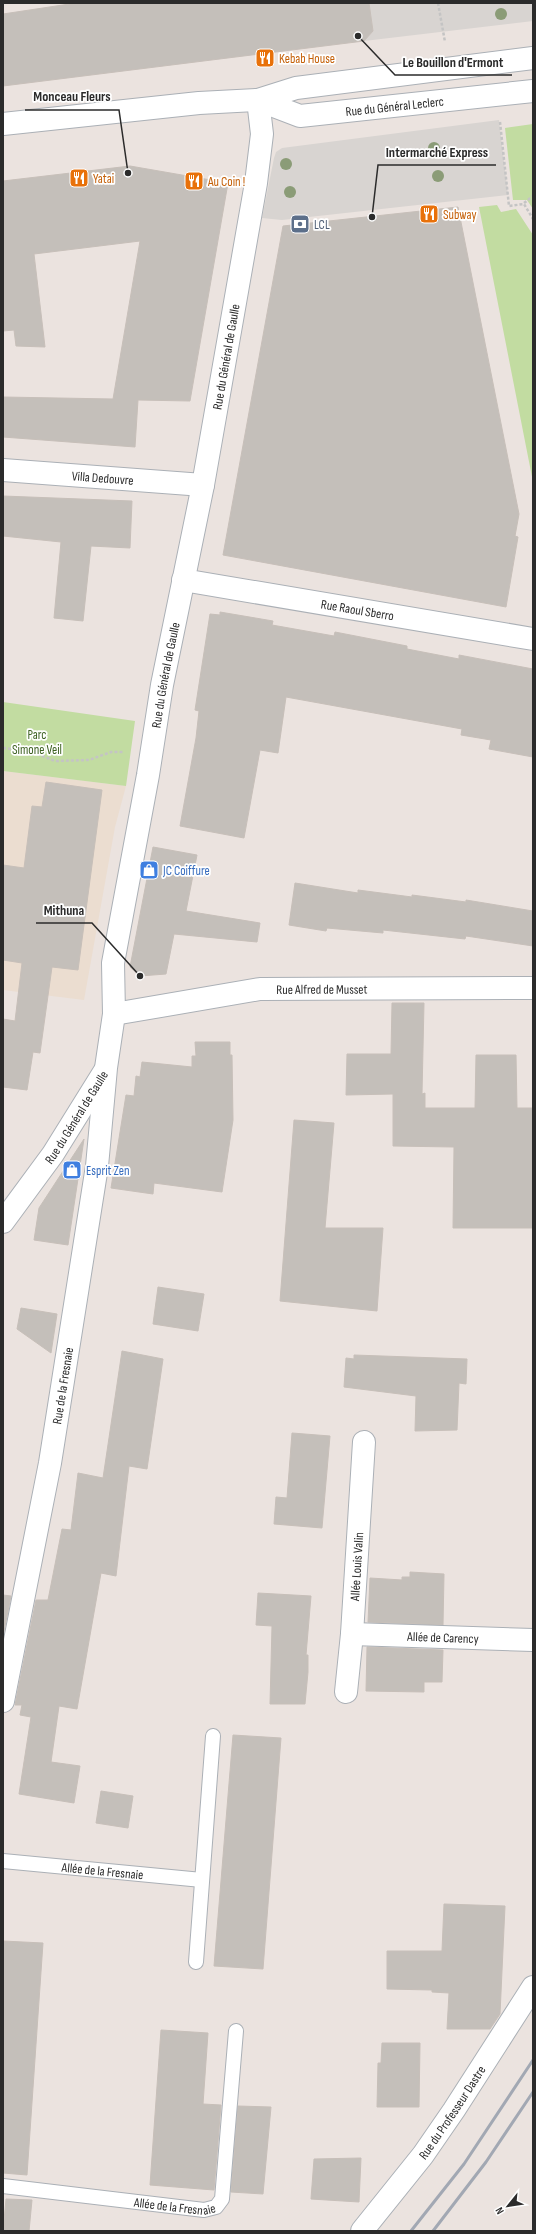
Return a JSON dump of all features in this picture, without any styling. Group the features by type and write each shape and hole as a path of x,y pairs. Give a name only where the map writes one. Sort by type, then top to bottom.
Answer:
{"street":[{"name":"Rue du Général Leclerc","path":"3,124 193,103 258,100 296,88 533,58"},
{"name":"Rue du Général Leclerc","path":"258,100 300,116 533,91"},
{"name":"Rue du Général de Gaulle","path":"3,1222 53,1154 106,1068 114,1014 113,963 182,580 203,485 256,183 262,134 258,100"},
{"name":"Villa Dedouvre","path":"3,470 203,485"},
{"name":"Rue Raoul Sberro","path":"182,580 533,639"},
{"name":"Rue Alfred de Musset","path":"114,1014 260,989 533,988"},
{"name":"Rue de la Fresnaie","path":"3,1701 50,1463 97,1166 106,1068"},
{"name":"Allée Louis Valin","path":"346,1692 352,1634 364,1442"},
{"name":"Allée de Carency","path":"352,1634 533,1640"},
{"name":"Rue du Professeur Dastre","path":"362,2231 422,2155 454,2110 533,1987"}],"lane":[{"path":"196,1962 213,1736"},
{"name":"Allée de la Fresnaie","path":"3,1861 202,1880"},
{"name":"Allée de la Fresnaie","path":"3,2186 204,2210 216,2207 222,2199 236,2032"}],"path":[{"path":"438,3 445,42"},
{"path":"499,120 509,206 524,204 533,196"},
{"path":"524,204 533,219"},
{"path":"3,748 30,751 55,761 89,760 111,752 127,752"}],"shaded area":[{"path":"369,3 533,3 533,21 364,41 373,31"},
{"path":"499,120 508,195 282,220 262,218 274,158 276,152 282,148"},
{"path":"3,771 126,786 115,827 84,1000 3,990"}],"green space":[{"path":"533,124 533,209 527,200 513,200 505,128"},
{"path":"497,205 501,212 516,209 533,235 533,482 479,207"},
{"name":"Parc Simone Veil","path":"3,702 135,721 126,786 3,771"}],"building":[{"path":"76,3 369,3 373,31 364,41 3,86 3,14"},
{"path":"130,166 228,183 190,401 138,400 135,447 3,437 3,397 113,399 140,241 34,254 45,347 16,346 14,330 3,331 3,181"},
{"path":"458,207 519,514 515,536 518,537 506,607 223,555 283,226"},
{"path":"3,496 132,501 130,548 91,546 83,621 54,618 61,542 3,536"},
{"path":"220,612 273,621 272,625 334,636 335,632 407,646 407,649 459,659 459,655 533,669 533,757 489,749 491,740 461,735 462,729 286,697 278,753 260,750 244,838 180,826 196,738 199,711 195,710 210,614 220,615"},
{"path":"46,782 102,790 78,970 52,967 40,1053 33,1052 27,1090 3,1087 3,1019 15,1021 22,963 3,960 3,865 24,868 32,806 42,807"},
{"path":"153,847 197,855 186,911 260,923 257,942 174,934 166,974 140,976 130,967"},
{"path":"295,883 358,893 358,890 466,902 466,900 533,911 533,946 466,936 465,939 383,930 383,933 327,928 326,931 289,925"},
{"path":"392,1003 424,1003 422,1094 425,1093 425,1108 475,1108 476,1055 516,1055 517,1108 533,1108 533,1228 453,1228 454,1147 393,1146 393,1094 346,1095 347,1054 391,1054"},
{"path":"195,1042 230,1042 230,1055 232,1055 233,1120 222,1192 154,1183 153,1194 111,1188 126,1095 134,1096 136,1076 140,1077 142,1062 192,1067 192,1056 196,1056"},
{"path":"294,1120 334,1123 325,1228 383,1228 377,1311 280,1301"},
{"path":"84,1139 68,1245 34,1240 39,1208"},
{"path":"158,1287 204,1294 198,1331 153,1324"},
{"path":"21,1308 57,1314 51,1353 17,1329"},
{"path":"122,1351 163,1359 147,1469 129,1466 116,1576 101,1573 77,1709 59,1706 51,1762 80,1766 74,1803 19,1794 31,1717 20,1715 22,1705 15,1705 36,1600 48,1600 62,1529 71,1530 78,1473 103,1478"},
{"path":"354,1355 467,1359 466,1384 459,1383 457,1430 415,1431 416,1396 344,1387 346,1358 354,1359"},
{"path":"292,1433 330,1436 322,1528 274,1524 276,1497 287,1498"},
{"path":"410,1572 444,1574 443,1625 368,1622 370,1578 402,1580 402,1577 410,1577"},
{"path":"258,1593 311,1596 306,1655 308,1655 308,1672 305,1704 270,1704 272,1626 256,1625"},
{"path":"3,1595 11,1596 3,1636"},
{"path":"367,1647 443,1650 442,1682 424,1682 424,1692 366,1691"},
{"path":"233,1735 281,1738 263,1969 214,1966"},
{"path":"101,1791 133,1796 128,1828 96,1823"},
{"path":"444,1904 505,1906 500,2014 490,2029 447,2029 449,1993 432,1992 432,1990 387,1989 387,1951 442,1951"},
{"path":"3,1941 43,1943 27,2175 3,2173"},
{"path":"161,2030 208,2033 203,2104 221,2105 214,2190 150,2185"},
{"path":"382,2043 420,2043 419,2107 377,2107 378,2063 381,2063"},
{"path":"238,2106 271,2107 263,2194 231,2192"},
{"path":"361,2158 359,2202 311,2199 314,2159"},
{"path":"6,2199 32,2200 29,2231 3,2231"}],"railway":[{"path":"411,2231 464,2164 533,2060"},
{"path":"433,2231 486,2162 533,2092"}],"place":[{"name":"Le Bouillon d'Ermont","path":"358,36"},
{"name":"Kebab House","path":"265,58"},
{"name":"Monceau Fleurs","path":"128,173"},
{"name":"Yatai","path":"79,178"},
{"name":"Au Coin !","path":"194,181"},
{"name":"Subway","path":"429,214"},
{"name":"Intermarché Express","path":"372,217"},
{"name":"LCL","path":"300,224"},
{"name":"JC Coiffure","path":"149,870"},
{"name":"Mithuna","path":"140,976"},
{"name":"Esprit Zen","path":"72,1170"}]}
